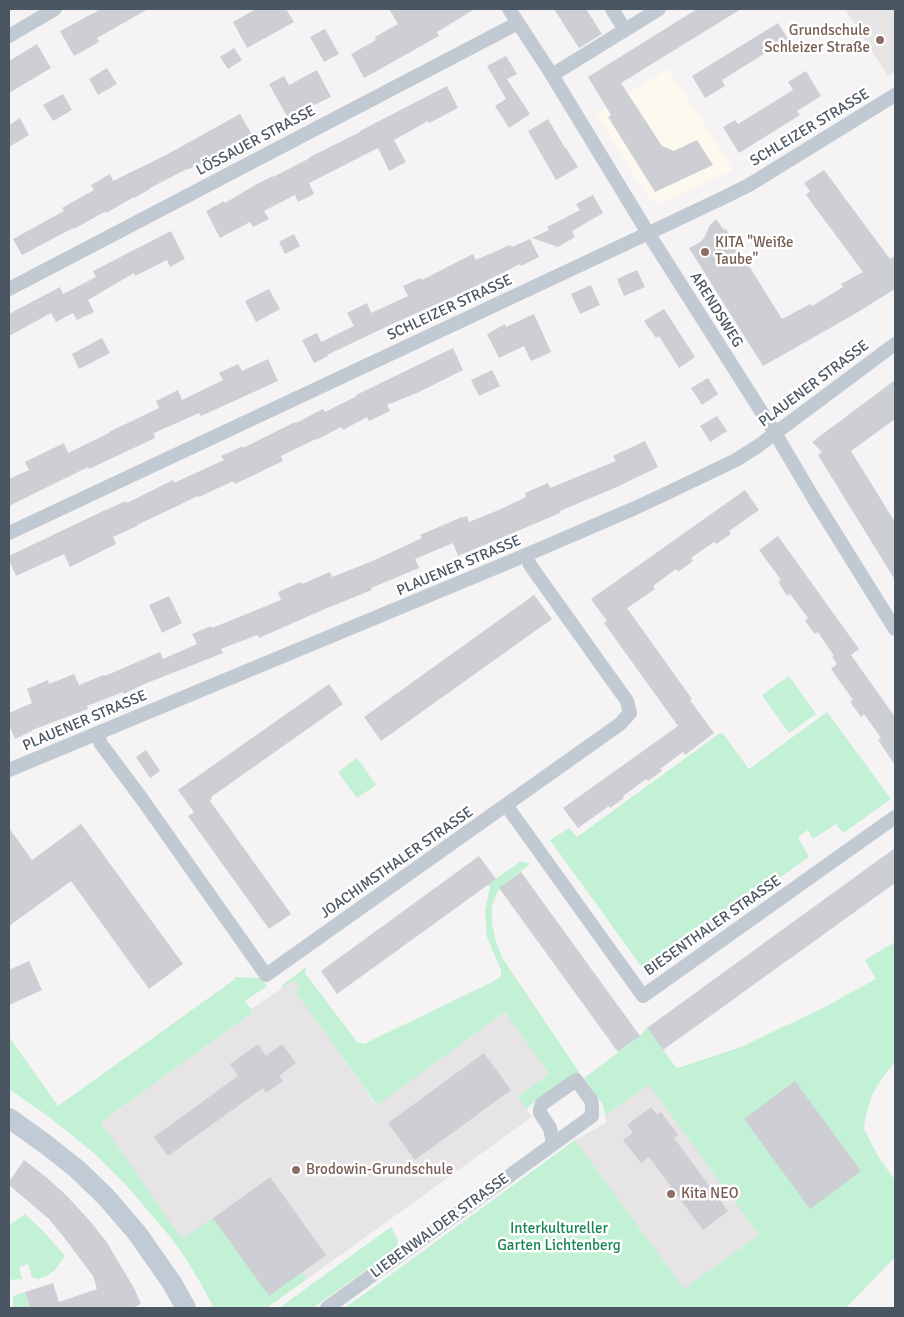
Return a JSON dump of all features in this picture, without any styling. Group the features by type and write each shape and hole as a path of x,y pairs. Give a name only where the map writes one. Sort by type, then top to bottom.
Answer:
{"street":[{"path":"9,36 55,9"},
{"name":"ARENDSWEG","path":"510,9 648,233 776,433 814,499 895,629"},
{"path":"612,9 625,30"},
{"path":"552,75 659,9"},
{"name":"LÖSSAUER STRASSE","path":"9,289 518,23"},
{"name":"SCHLEIZER STRASSE","path":"9,533 745,187 895,95"},
{"name":"PLAUENER STRASSE","path":"9,770 526,556 635,508 736,460 776,433 895,344"},
{"name":"JOACHIMSTHALER STRASSE","path":"96,734 101,744 266,975 506,806 620,724 630,714 627,701 530,565 526,556"},
{"name":"BIESENTHALER STRASSE","path":"506,806 643,996 895,817"},
{"name":"LIEBENWALDER STRASSE","path":"327,1308 592,1116 591,1100 576,1080 542,1104 540,1108 540,1113 550,1128 553,1144"},
{"path":"9,1118 77,1169 106,1197 137,1233 172,1283 186,1308"}],"shaded area":[{"name":"Grundschule Schleizer Straße","path":"845,9 895,9 895,72 888,76"},
{"path":"668,69 733,169 660,203 650,200 596,113"},
{"name":"Brodowin-Grundschule","path":"295,980 300,988 296,991 376,1105 505,1012 549,1074 518,1096 532,1117 274,1303 182,1240 101,1122 253,1012 251,1009"},
{"name":"Kita NEO","path":"649,1084 759,1235 684,1290 575,1140 606,1123 605,1115"}],"green space":[{"path":"789,676 816,714 789,733 762,695"},
{"path":"827,712 891,799 843,833 836,824 813,839 808,830 798,837 809,857 646,973 550,840 569,828 577,837 720,733 724,735 749,769"},
{"path":"357,758 376,785 357,798 338,772"},
{"path":"521,861 530,864 499,889 492,905 492,924 496,942 503,959 581,1075 571,1075 526,1109 518,1096 549,1074 505,1012 377,1105 295,991 300,988 295,980 282,988 281,986 306,967 305,973 357,1042 364,1044 488,984 499,978 501,970 487,937 485,911 490,887 488,884"},
{"name":"Interkultureller Garten Lichtenberg","path":"895,942 895,1062 873,1093 866,1114 864,1129 879,1158 895,1180 895,1257 846,1308 345,1308 575,1140 684,1289 759,1235 649,1085 605,1115 603,1105 584,1078 640,1036 647,1028 678,1068 741,1047 823,1008 876,979 865,960"},
{"path":"234,977 260,978 267,986 245,1001 253,1012 101,1122 182,1239 213,1218 269,1295 302,1272 307,1279 266,1308 214,1308 181,1251 125,1184 96,1155 68,1132 9,1089 9,1037 58,1106 235,979"},
{"path":"25,1214 65,1256 55,1270 48,1275 38,1279 32,1277 28,1264 19,1267 22,1280 9,1280 9,1225"},
{"path":"391,1227 398,1240 397,1248 313,1308 279,1308"},
{"path":"25,1292 30,1308 13,1308 13,1296"}],"building":[{"path":"101,9 148,9 97,38 99,42 74,56 60,31"},
{"path":"256,9 286,9 294,22 247,48 233,22"},
{"path":"389,9 475,9 437,32 439,36 364,78 351,54 376,40 375,37 398,24"},
{"path":"554,9 586,9 602,34 579,48"},
{"path":"697,9 741,9 621,83 662,146 674,151 697,140 713,165 655,192 608,117 611,115 588,77"},
{"path":"778,23 788,39 722,80 725,86 705,98 692,76"},
{"path":"325,29 339,54 324,62 310,37"},
{"path":"37,44 51,68 9,93 9,61"},
{"path":"234,48 242,60 228,69 220,57"},
{"path":"506,56 517,74 507,79 530,114 509,128 495,106 506,99 487,66"},
{"path":"107,68 117,84 98,95 89,79"},
{"path":"317,70 331,97 288,118 269,84 284,76 289,85"},
{"path":"806,71 821,96 797,111 800,115 739,153 723,127 735,120 738,124 793,90 788,82"},
{"path":"447,86 458,108 429,123 428,121 394,140 406,162 389,171 378,148 309,183 314,194 298,202 295,195 264,211 269,219 253,227 250,222 220,238 206,211 224,201 225,203 257,184"},
{"path":"63,94 72,110 53,121 43,105"},
{"path":"240,114 252,135 106,213 106,211 22,255 13,239 64,211 62,208 94,190 91,185 110,174 113,181 166,155"},
{"path":"20,118 29,135 9,147 9,125"},
{"path":"548,119 578,167 556,180 528,131"},
{"path":"824,170 890,259 895,256 895,289 763,366 689,248 704,238 710,225 716,219 724,230 726,229 782,319 810,304 812,306 843,287 841,284 863,272 806,195 810,191 804,183"},
{"path":"593,195 603,213 572,231 575,237 558,247 532,238 549,230 547,227 580,210 576,204"},
{"path":"171,231 185,259 170,267 167,260 135,276 134,273 88,300 94,312 77,320 73,313 56,322 51,313 9,336 9,314 60,287 63,294 96,277 93,271"},
{"path":"294,234 300,246 285,254 279,242"},
{"path":"530,239 539,257 521,266 520,264 466,291 390,325 314,363 302,340 317,333 321,342 354,326 347,313 367,303 371,313 408,296 403,286 421,278 422,280 473,254 476,260 510,245 512,247"},
{"path":"637,270 645,287 624,296 617,279"},
{"path":"591,285 600,305 580,314 571,294"},
{"path":"269,289 280,309 256,322 245,301"},
{"path":"664,309 695,357 679,368 659,336 656,338 644,321"},
{"path":"534,314 551,352 531,361 524,346 499,358 487,334 505,324 506,327"},
{"path":"102,338 110,353 79,369 72,354"},
{"path":"453,348 463,370 419,392 387,405 390,411 369,421 367,417 343,430 341,427 281,456 283,461 256,474 235,484 233,481 198,496 137,525 113,537 116,544 70,567 64,554 16,576 9,556 101,512 126,501 127,503 173,480 174,483 224,460 221,456 243,446 243,448 323,409 325,412"},
{"path":"268,359 278,381 201,416 199,413 154,433 155,438 89,469 88,467 9,506 9,479 29,470 25,462 64,443 68,453 159,408 156,401 178,390 182,400 223,380 219,373 238,364 242,371"},
{"path":"492,370 500,386 479,396 471,380"},
{"path":"708,378 718,394 702,405 691,388"},
{"path":"895,380 895,419 851,451 895,522 895,580 818,455 822,452 812,442"},
{"path":"717,416 727,431 710,442 700,426"},
{"path":"645,441 658,467 617,487 458,556 453,543 415,559 419,568 371,588 372,590 259,638 257,635 221,649 223,653 124,694 123,692 87,706 88,709 32,730 15,739 9,725 9,713 32,703 27,689 48,680 49,684 74,674 79,685 160,652 163,659 197,644 192,634 211,626 212,628 281,600 278,592 330,572 332,577 375,560 422,538 420,535 462,517 467,516 469,522 501,509 526,497 525,493 548,483 550,488 616,461 613,456"},
{"path":"745,490 759,510 729,531 731,534 716,544 714,542 691,558 693,561 678,572 676,569 653,586 655,589 627,608 714,733 685,755 683,752 660,769 662,771 648,781 646,779 623,796 624,798 578,828 563,808 678,726 604,623 607,621 591,599"},
{"path":"778,536 859,649 851,655 895,717 895,765 878,740 881,738 864,714 861,717 850,702 853,700 831,669 837,664 832,657 834,656 818,632 815,634 805,621 808,618 790,594 787,596 778,582 781,580 759,550"},
{"path":"534,595 552,619 381,741 364,717"},
{"path":"169,596 182,623 162,633 149,605"},
{"path":"329,684 343,704 211,797 210,801 291,914 269,929 188,816 194,812 178,790"},
{"path":"146,750 160,771 150,778 136,757"},
{"path":"81,824 183,964 149,989 71,881 9,926 9,828 32,860"},
{"path":"895,848 895,883 663,1050 647,1028"},
{"path":"479,856 496,879 337,994 321,971"},
{"path":"521,872 640,1036 618,1052 499,888"},
{"path":"29,961 42,990 9,1005 9,970"},
{"path":"258,1044 266,1056 282,1044 296,1063 279,1076 283,1081 266,1093 263,1088 168,1156 154,1137 238,1076 230,1064"},
{"path":"484,1053 511,1090 415,1160 388,1123"},
{"path":"795,1081 861,1171 810,1209 744,1119"},
{"path":"651,1107 657,1115 661,1112 678,1135 674,1138 728,1211 703,1230 649,1157 641,1163 623,1140 633,1133 627,1125"},
{"path":"24,1160 66,1195 89,1220 106,1241 134,1288 141,1304 133,1308 30,1308 25,1292 53,1283 59,1302 97,1289 93,1276 49,1219 9,1185 9,1182"},
{"path":"270,1177 326,1255 269,1296 213,1218"}],"place":[{"name":"Grundschule Schleizer Straße","path":"880,40"},
{"name":"KITA \"Weiße Taube\"","path":"705,252"},
{"name":"Brodowin-Grundschule","path":"296,1170"},
{"name":"Kita NEO","path":"671,1194"}]}
